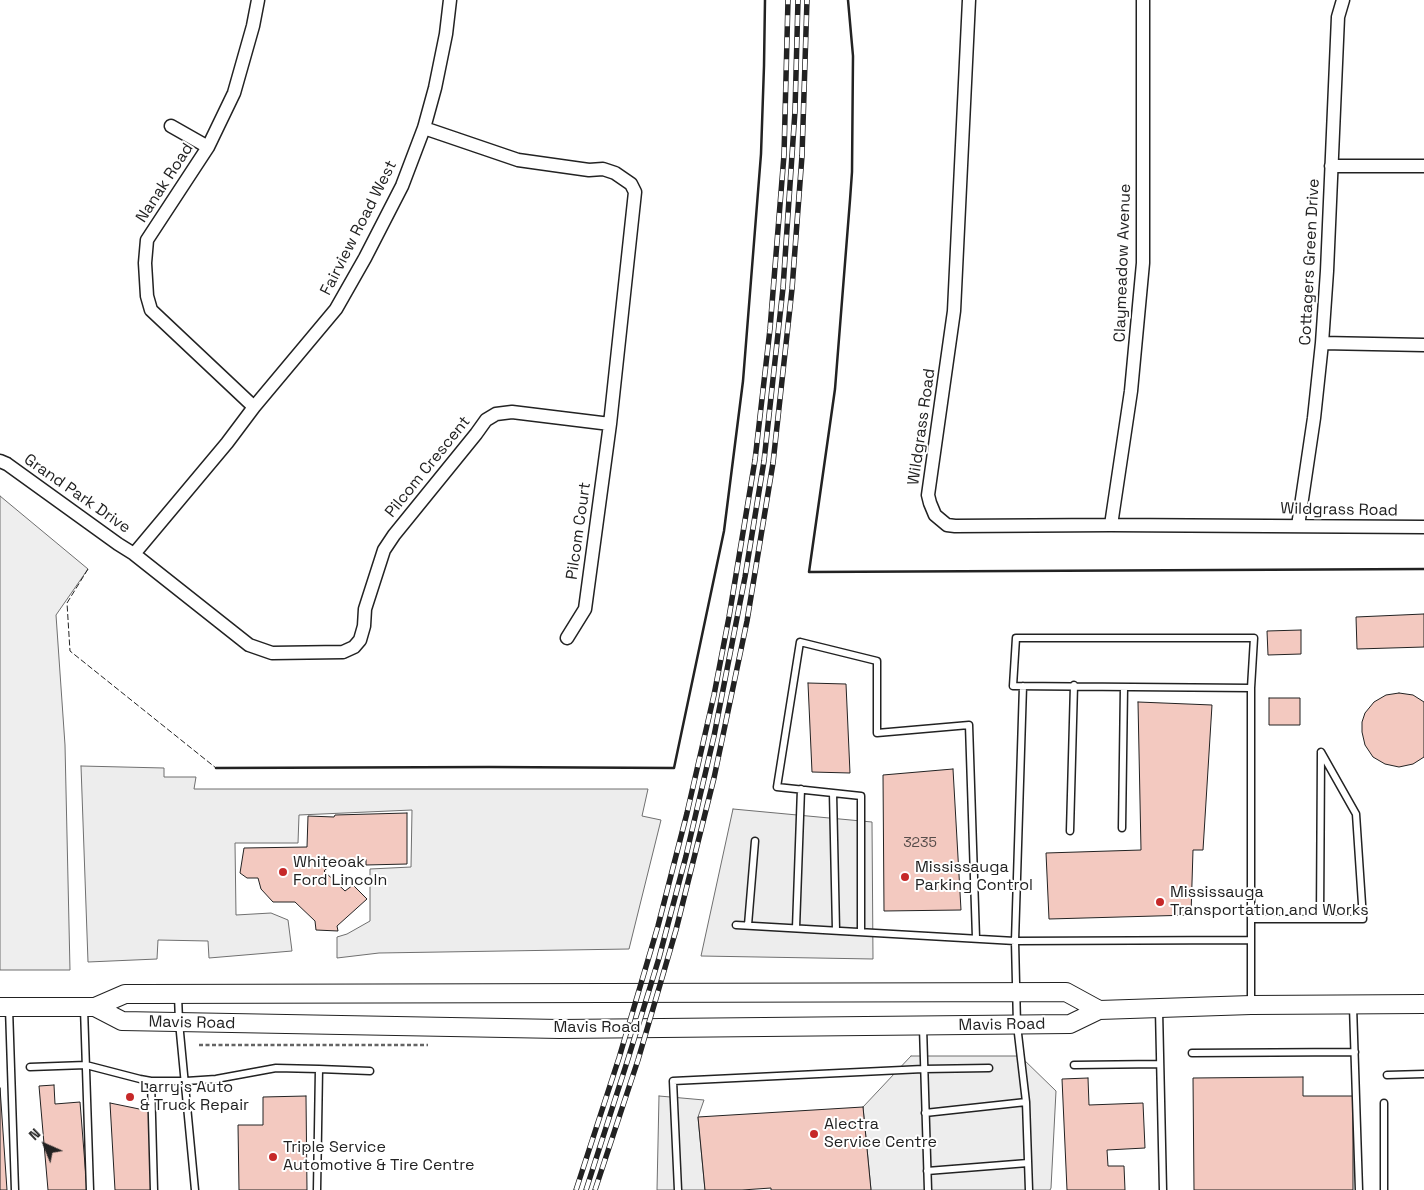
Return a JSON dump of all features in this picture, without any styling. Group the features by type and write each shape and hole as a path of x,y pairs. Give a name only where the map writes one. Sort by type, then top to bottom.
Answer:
{"main road":[{"name":"Mavis Road","path":"4,1007 90,1007 125,994 1066,992 1099,1010"},
{"name":"Mavis Road","path":"90,1007 122,1021 560,1029 1070,1024 1099,1010 1251,1005 1424,1004"}],"street":[{"name":"Nanak Road","path":"254,407 151,310 147,296 145,263 147,240 208,147 234,93 253,26 258,0"},
{"name":"Fairview Road West","path":"134,554 336,308 365,258 402,186 424,128 435,88 446,34 450,0"},
{"name":"Wildgrass Road","path":"969,0 954,311 929,489 930,503 940,520 954,526 1424,527"},
{"name":"Claymeadow Avenue","path":"1111,526 1131,391 1142,263 1143,0"},
{"name":"Cottagers Green Drive","path":"1298,526 1315,409 1322,343 1338,17 1343,0"},
{"path":"171,126 208,147"},
{"path":"424,128 518,160 589,170 603,169 615,173 631,184 635,192 635,198 610,424"},
{"path":"1331,166 1424,166"},
{"path":"1322,343 1424,345"},
{"name":"Pilcom Crescent","path":"134,554 249,645 272,653 343,652 354,647 360,640 364,626 365,609 384,550 486,420 496,414 512,412 610,424"},
{"name":"Pilcom Court","path":"567,638 585,608 610,424"},
{"name":"Grand Park Drive","path":"0,461 7,464 134,554"}],"lane":[{"path":"1251,688 1013,686 1016,638 1254,638 1251,688 1251,1005"},
{"path":"861,932 861,796 777,787 800,642 877,662 877,733 969,725 976,938"},
{"path":"1024,686 1015,940 1017,1025 1026,1102 1029,1190"},
{"path":"1070,831 1074,686"},
{"path":"1122,828 1124,687"},
{"path":"1251,919 1320,919 1363,919 1356,814 1321,752 1320,919"},
{"path":"796,928 801,789"},
{"path":"833,793 836,930"},
{"path":"748,925 755,841"},
{"path":"736,925 1015,940 1251,940"},
{"path":"178,994 195,1190"},
{"path":"1353,1005 1359,1190"},
{"path":"4,1007 15,1190"},
{"path":"90,1007 86,1065 90,1190"},
{"path":"1159,1008 1163,1190"},
{"path":"923,1026 928,1190"},
{"path":"1192,1054 1355,1052"},
{"path":"1074,1065 1160,1064"},
{"path":"30,1067 86,1065 151,1080 186,1081 216,1079 276,1068 370,1071"},
{"path":"678,1190 673,1081 923,1069 989,1068"},
{"path":"318,1190 319,1069"},
{"path":"1387,1075 1424,1074"},
{"path":"151,1080 154,1190"},
{"path":"925,1113 1026,1102"},
{"path":"1384,1103 1384,1190"},
{"path":"927,1171 1028,1163"}],"path":[{"path":"199,1045 428,1045"}],"shaded area":[{"path":"0,496 88,569 56,615 65,745 70,970 0,970"},
{"path":"81,766 164,768 164,777 196,777 194,789 648,789 642,816 661,820 629,949 379,953 337,958 337,937 347,934 370,921 370,869 411,867 412,810 299,815 298,843 235,843 236,915 271,913 288,920 292,951 209,958 208,941 158,940 157,959 88,962"},
{"path":"733,809 872,822 873,959 701,956"},
{"path":"911,1056 1020,1056 1056,1091 1050,1190 871,1190 863,1107"},
{"path":"659,1096 704,1100 698,1117 705,1190 657,1190"}],"building":[{"path":"1424,614 1424,647 1357,649 1356,617"},
{"path":"1301,630 1301,654 1268,655 1267,631"},
{"path":"808,683 846,684 850,773 812,772"},
{"path":"1399,693 1413,695 1424,702 1424,757 1413,764 1399,767 1385,764 1373,757 1365,745 1362,722 1365,713 1374,702 1386,695"},
{"path":"1269,698 1300,698 1300,725 1269,725"},
{"path":"1138,702 1212,705 1203,850 1193,850 1191,915 1049,919 1046,853 1141,850"},
{"path":"953,769 961,910 884,911 883,775"},
{"name":"Whiteoak Ford Lincoln","path":"407,813 407,864 366,865 366,859 334,862 324,871 345,891 353,885 367,899 337,926 338,931 316,930 315,921 295,902 273,902 261,889 258,878 247,878 240,873 244,848 307,847 308,816 334,817 335,815"},
{"path":"1303,1077 1303,1096 1353,1096 1353,1190 1194,1190 1193,1078"},
{"path":"1088,1078 1089,1105 1143,1103 1145,1148 1107,1150 1108,1166 1124,1166 1125,1190 1067,1190 1062,1079"},
{"path":"54,1085 55,1104 80,1102 87,1190 48,1190 39,1086"},
{"path":"0,1088 7,1190 0,1190"},
{"name":"Triple Service Automotive & Tire Centre","path":"306,1096 307,1190 239,1190 238,1125 263,1125 263,1097"},
{"path":"110,1103 149,1111 152,1190 115,1190"},
{"path":"863,1107 871,1190 771,1190 771,1188 705,1190 698,1117"}],"railway":[{"path":"576,1190 619,1058 658,926 687,813 714,695 729,617 755,460 770,329 784,155 788,0"},
{"path":"586,1190 659,958 686,856 714,736 745,577 764,461 783,288 795,111 798,0"},
{"path":"595,1190 638,1060 676,930 714,778 747,621 773,463 792,289 802,156 807,0"}],"fence":[{"path":"88,569 67,603 70,651 216,768"}],"wall":[{"path":"216,768 674,768 724,531 743,381 761,154 765,0"},
{"path":"848,0 853,56 852,172 835,389 809,572 1424,569"}],"place":[{"name":"Whiteoak Ford Lincoln","path":"283,872"},
{"name":"Mississauga Parking Control","path":"905,877"},
{"name":"Mississauga Transportation and Works","path":"1160,902"},
{"name":"Larry's Auto & Truck Repair","path":"130,1097"},
{"name":"Alectra Service Centre","path":"814,1134"},
{"name":"Triple Service Automotive & Tire Centre","path":"273,1157"}]}
